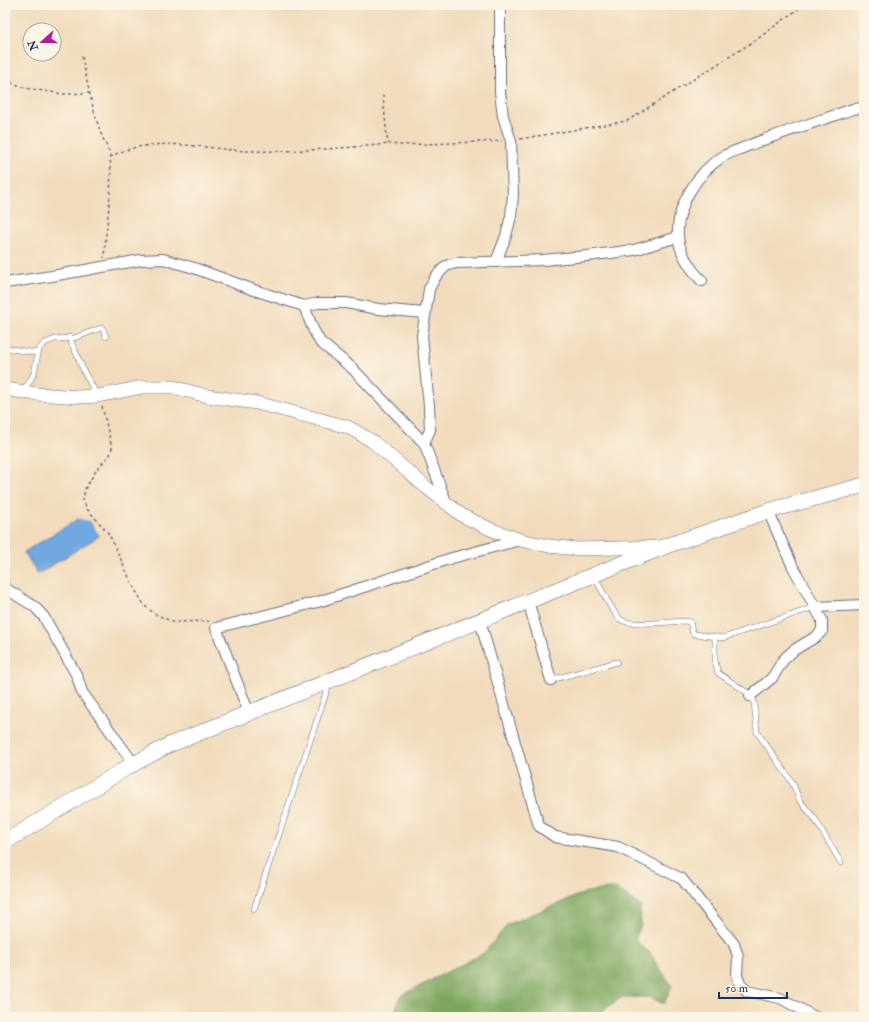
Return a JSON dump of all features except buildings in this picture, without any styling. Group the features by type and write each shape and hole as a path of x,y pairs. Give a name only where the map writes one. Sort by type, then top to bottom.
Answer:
{"main road":[{"path":"5,842 168,745 666,546 768,511 864,485"}],"street":[{"path":"496,262 506,236 511,216 513,195 511,141 503,116 500,92 500,5"},
{"path":"702,281 691,269 678,237 679,220 692,188 705,171 723,156 853,109 864,108"},
{"path":"424,443 430,430 422,336 429,289 436,276 446,266 456,263 542,260 634,250 678,237"},
{"path":"5,283 141,260 163,259 194,268 254,290 304,306 318,303 346,303 378,309 425,313"},
{"path":"304,306 320,342 352,368 424,443 447,504"},
{"path":"5,389 79,397 98,396 142,387 174,387 207,396 257,403 348,427 372,441 463,516 490,529 520,540 548,546 578,549 666,546"},
{"path":"750,696 772,678 784,658 822,631 822,620 792,565 768,511"},
{"path":"249,712 216,628 322,601 452,558 520,540"},
{"path":"5,588 35,607 44,617 77,676 82,692 134,764"},
{"path":"528,601 551,680"},
{"path":"815,607 864,605"},
{"path":"480,621 539,826 555,837 618,847 682,879 734,944 738,956 737,975 740,984 747,991 780,998 815,1017"}],"lane":[{"path":"21,391 30,381 34,373 39,349 45,343 55,339 69,337 74,338 101,328 103,329 106,337"},
{"path":"69,337 86,376 98,396"},
{"path":"5,348 38,353"},
{"path":"594,574 615,612 623,621 637,623 685,621 690,622 694,634 723,638 815,607"},
{"path":"715,637 715,661 718,673 748,693 754,702 757,732 792,782 800,801 815,819 841,863"},
{"path":"551,680 617,662"},
{"path":"254,909 331,679"}],"path":[{"path":"110,157 121,151 134,147 173,145 248,150 330,150 389,144 401,145 511,141 627,121 756,40 797,10 801,5"},
{"path":"82,57 101,134 108,146 110,157 110,194 104,267"},
{"path":"5,80 25,88 63,94 90,93"},
{"path":"383,95 387,138 389,144"},
{"path":"98,396 102,405 112,448 110,455 97,469 85,489 83,500 87,509 109,534 134,588 145,606 155,614 173,622 211,622 216,628"}],"green space":[{"path":"616,888 640,906 641,925 635,940 649,952 672,986 664,1004 649,997 622,997 595,1017 393,1017 400,996 484,953 508,924 587,892"}],"water":[{"path":"78,519 90,522 99,536 38,574 24,552"}]}
